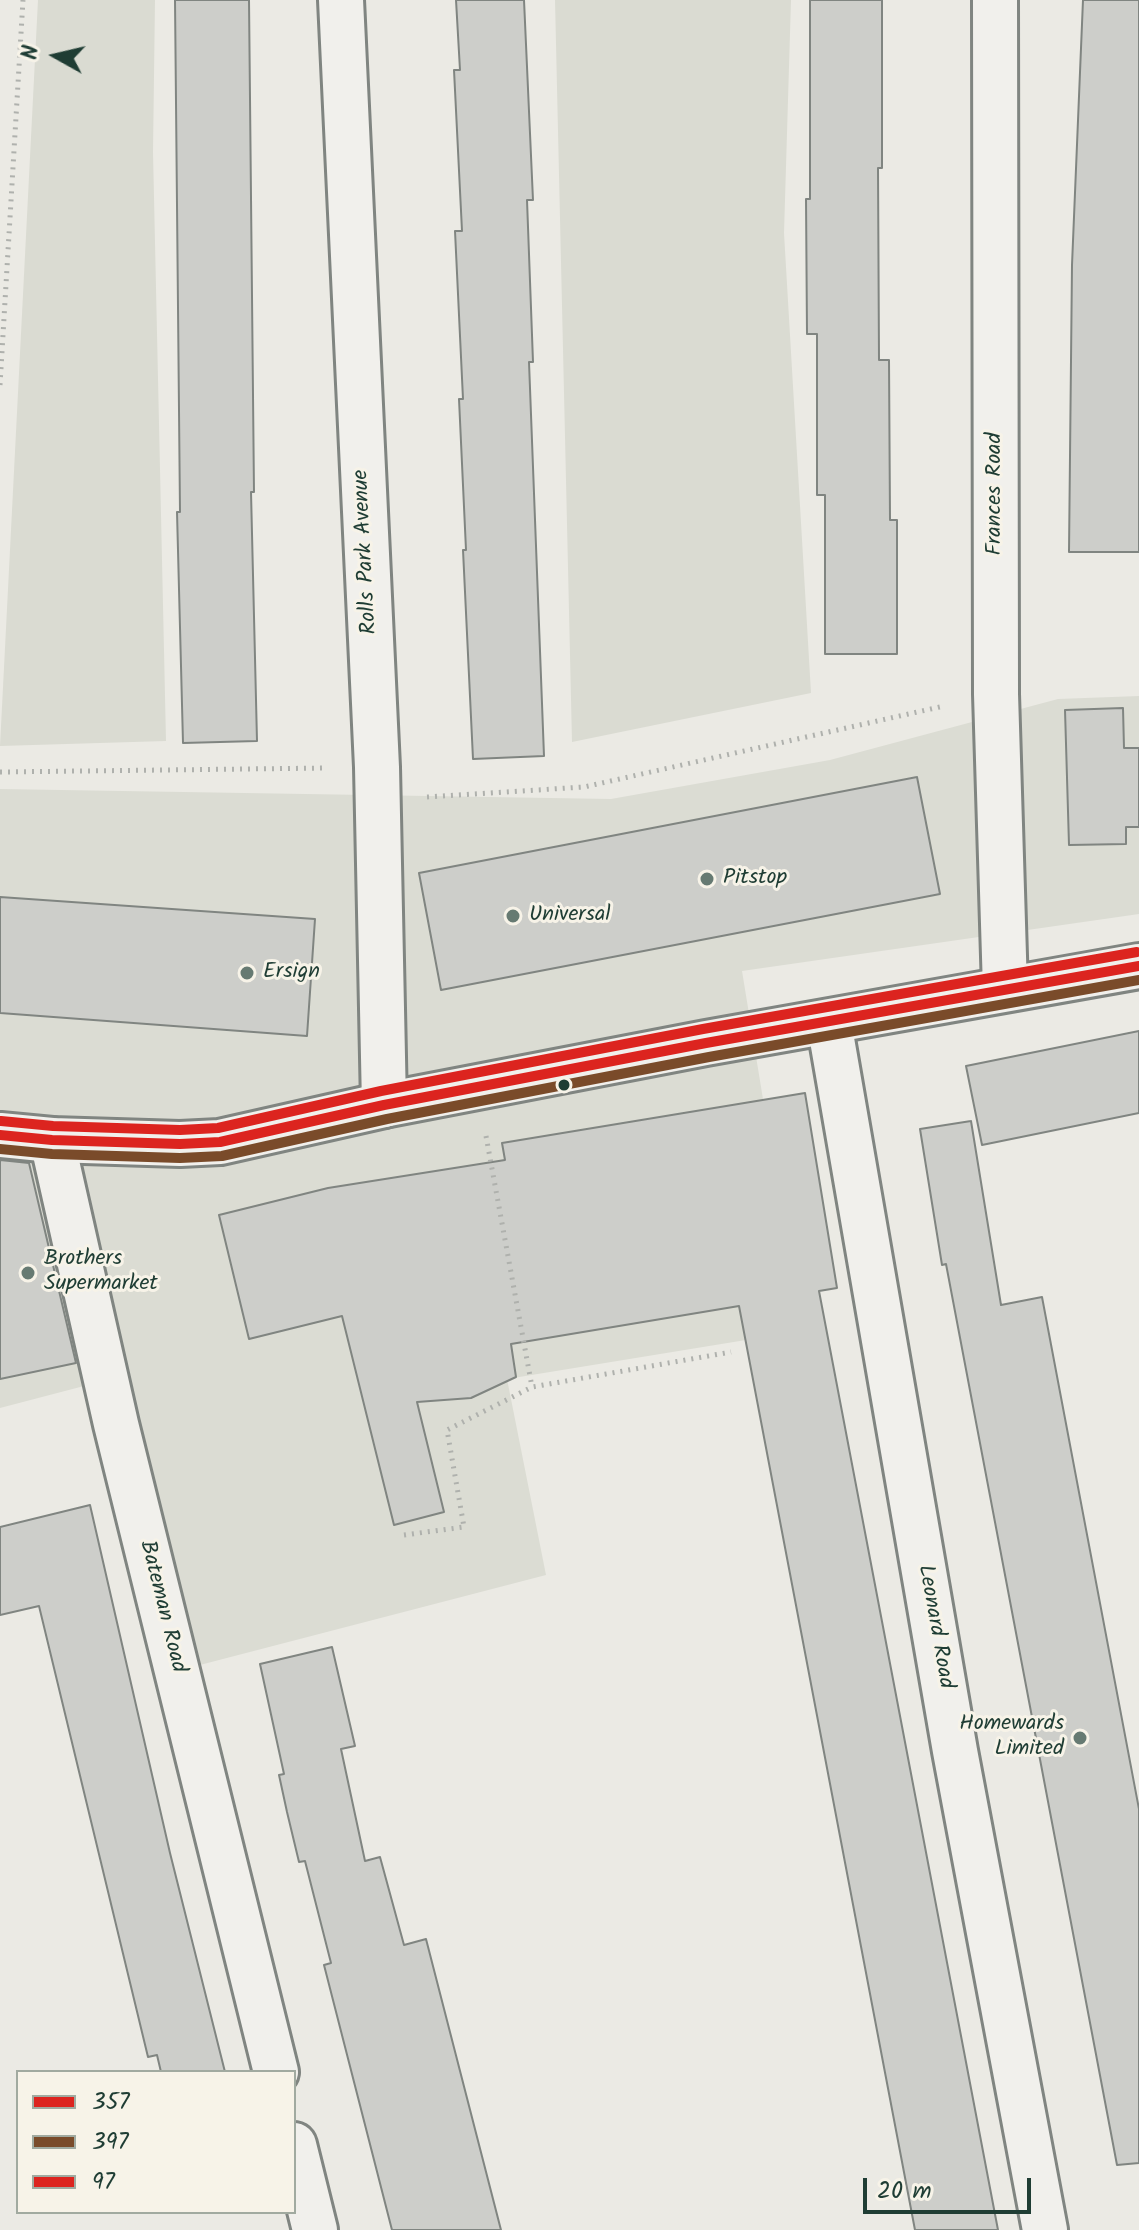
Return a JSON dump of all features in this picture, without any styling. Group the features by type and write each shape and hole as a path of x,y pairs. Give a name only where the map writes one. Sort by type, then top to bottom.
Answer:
{"street":[{"name":"Rolls Park Avenue","path":"341,0 378,784 384,1105"},
{"name":"Frances Road","path":"995,0 996,694 1005,989"},
{"path":"0,1135 52,1140 180,1144 220,1142 384,1105 706,1043 1139,966"},
{"name":"Leonard Road","path":"829,1022 955,1751 1045,2230"},
{"name":"Bateman Road","path":"52,1140 116,1424 276,2070"},
{"path":"296,2153 315,2230"}],"path":[{"path":"0,385 23,0"},
{"path":"0,772 584,787 996,694"},
{"path":"479,1088 532,1387"},
{"path":"404,1535 464,1527 447,1430 532,1387 731,1352"}],"shaded area":[{"path":"38,0 155,0 153,152 166,741 0,746"},
{"path":"555,0 791,0 784,233 811,693 572,742"},
{"path":"1139,696 1139,914 742,971 801,1331 507,1379 546,1575 196,1666 84,1386 0,1408 0,789 611,799 830,760 1058,699"}],"building":[{"path":"175,0 249,0 254,492 251,492 257,741 183,743 177,512 180,512"},
{"path":"456,0 524,0 533,200 527,200 533,362 529,362 544,756 473,759 463,550 466,550 459,399 463,399 455,231 462,231 454,70 460,70"},
{"path":"810,0 882,0 882,168 878,168 879,360 889,360 890,520 897,520 897,654 825,654 825,495 817,495 817,334 807,334"},
{"path":"1083,0 1139,0 1139,552 1069,552 1072,265"},
{"path":"1123,708 1124,748 1139,748 1139,827 1126,827 1126,844 1069,845 1065,710"},
{"path":"917,777 940,894 441,990 419,873"},
{"path":"0,897 315,919 307,1036 0,1013"},
{"path":"1139,1031 1139,1113 982,1145 966,1066"},
{"path":"805,1093 837,1288 819,1291 998,2230 915,2230 739,1306 511,1344 516,1377 471,1398 417,1402 444,1512 394,1525 342,1316 249,1339 219,1215 328,1188 505,1160 502,1143"},
{"path":"971,1121 1001,1305 1042,1297 1139,1809 1139,2163 1117,2165 946,1264 942,1265 920,1129"},
{"name":"Brothers Supermarket","path":"0,1160 29,1163 76,1363 0,1379"},
{"path":"90,1505 170,1853 224,2070 161,2070 157,2055 148,2057 39,1606 0,1615 0,1527"},
{"path":"332,1647 355,1746 341,1749 365,1861 380,1857 404,1945 426,1939 501,2230 392,2230 324,1965 331,1963 305,1861 299,1862 287,1812 279,1775 284,1774 260,1664"}],"transit line":[{"name":"97","path":"1,1121 53,1126 180,1130 218,1128 381,1091 703,1029 1137,952"},
{"name":"357","path":"0,1135 52,1140 180,1144 220,1142 384,1105 706,1043 1139,966"},
{"name":"397","path":"0,1149 52,1154 180,1158 222,1156 387,1119 709,1057 1139,980"}],"place":[{"name":"Pitstop","path":"707,879"},
{"name":"Universal","path":"513,916"},
{"name":"Ersign","path":"247,973"},
{"name":"Brothers Supermarket","path":"28,1273"},
{"name":"Homewards Limited","path":"1080,1738"}]}
